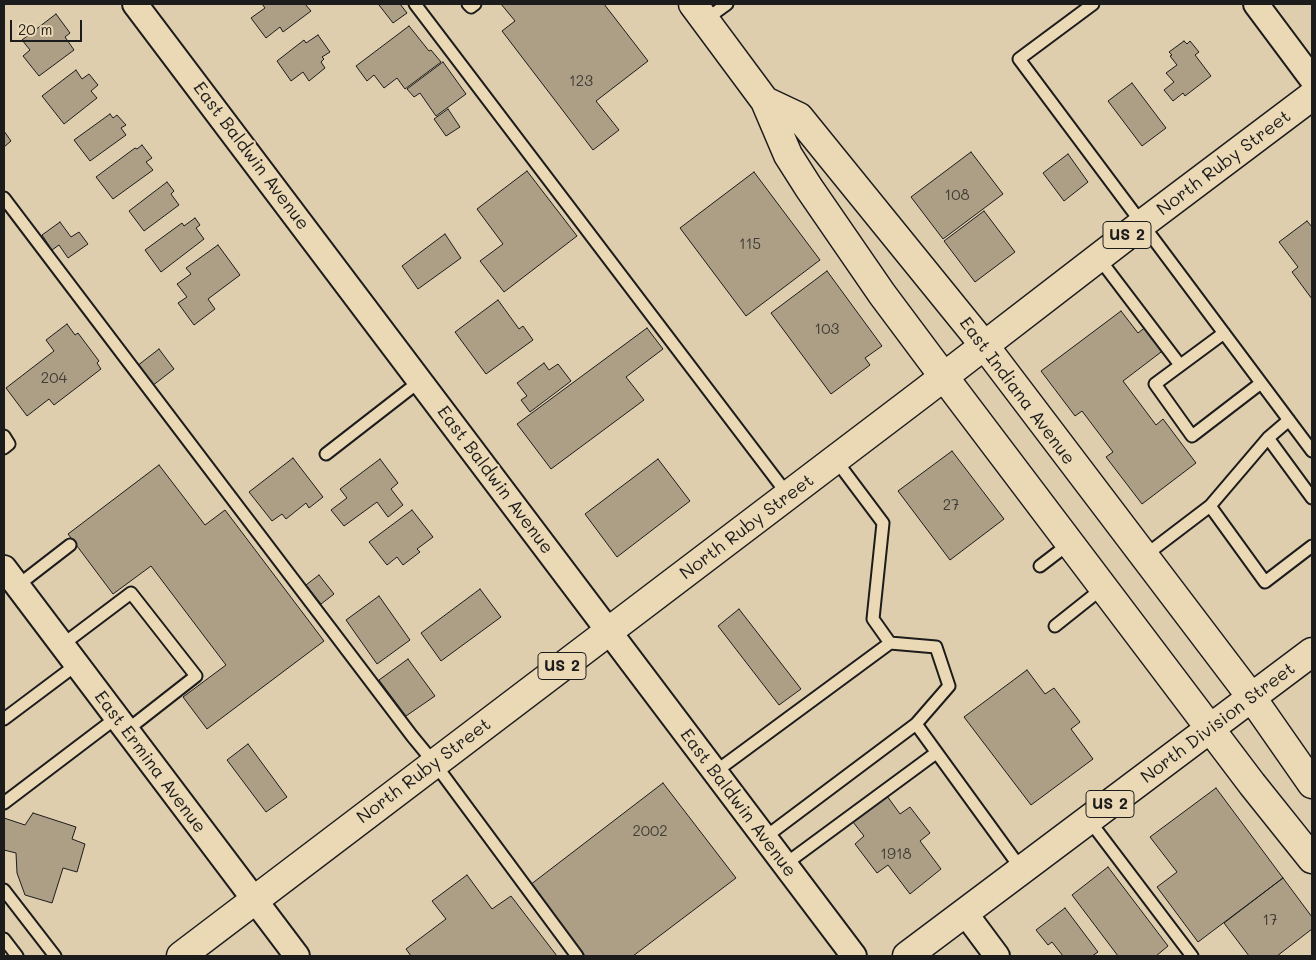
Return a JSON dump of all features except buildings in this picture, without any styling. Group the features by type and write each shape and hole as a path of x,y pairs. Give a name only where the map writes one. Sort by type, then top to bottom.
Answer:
{"main road":[{"name":"East Indiana Avenue","path":"699,12 766,100 788,155 882,294 1252,784 1312,859"},
{"name":"North Ruby Street","path":"181,956 256,901 944,377 1098,257 1312,96"},
{"name":"East Indiana Avenue","path":"766,100 799,118 984,345 1143,557 1252,698 1312,784"},
{"name":"North Division Street","path":"907,956 1312,652"}],"street":[{"name":"East Baldwin Avenue","path":"135,4 854,956"},
{"path":"1256,4 1312,79"},
{"name":"East Ermina Avenue","path":"10,577 297,956"},
{"path":"965,913 997,956"}],"lane":[{"path":"415,4 788,495"},
{"path":"699,12 726,4"},
{"path":"1093,4 1018,59 1312,451"},
{"path":"4,198 435,764 577,956"},
{"path":"1098,257 1180,365"},
{"path":"1224,333 1155,384 1192,436 1261,383"},
{"path":"326,454 420,381"},
{"path":"1143,557 1210,506 1268,438 1289,420"},
{"path":"4,436 10,444 4,448"},
{"path":"1268,438 1312,498"},
{"path":"835,459 883,523 874,619 890,643"},
{"path":"1210,506 1265,582 1312,546"},
{"path":"1040,566 1070,542"},
{"path":"10,577 70,545"},
{"path":"1054,626 1104,587"},
{"path":"4,803 55,766 196,676 131,593 62,645"},
{"path":"715,772 890,643 936,647 949,686 916,724 764,838"},
{"path":"4,720 76,664"},
{"path":"916,724 1022,870"},
{"path":"784,864 936,753"},
{"path":"1089,820 1192,956"},
{"path":"4,890 55,956"},
{"path":"4,939 17,956"}]}
